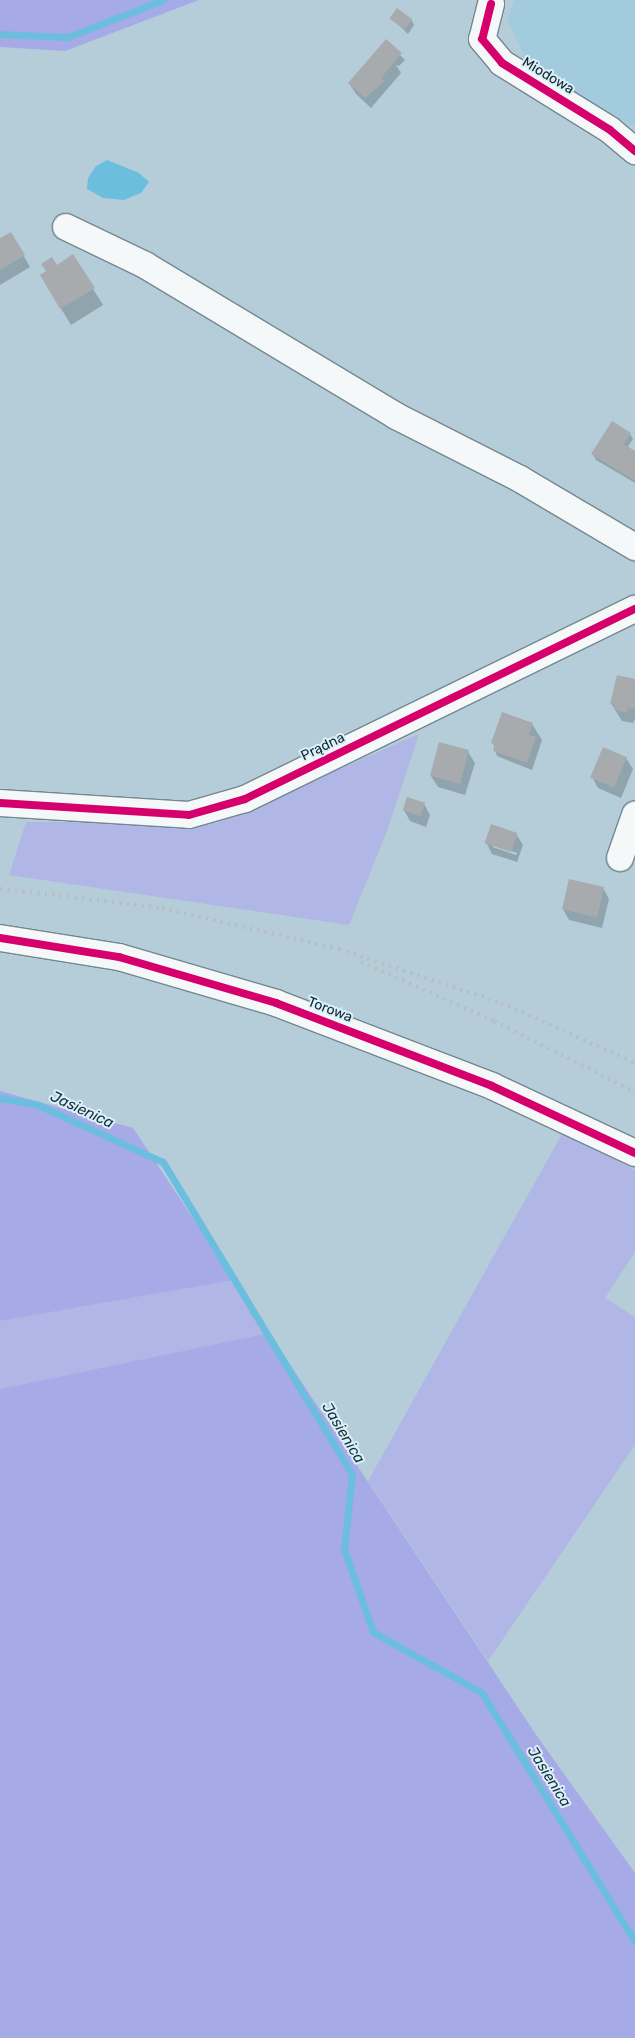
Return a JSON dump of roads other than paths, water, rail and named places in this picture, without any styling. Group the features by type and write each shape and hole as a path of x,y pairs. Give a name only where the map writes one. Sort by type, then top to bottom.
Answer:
{"street":[{"name":"Miodowa","path":"491,4 482,38 502,63 602,125 635,151"},
{"path":"66,227 145,265 396,416 520,479 635,547"},
{"name":"Prądna","path":"2,809 189,815 245,799 635,609"},
{"path":"620,858 635,815"},
{"name":"Torowa","path":"0,938 119,957 276,1003 492,1086 635,1153"}],"waterway":[{"path":"0,34 68,37 163,0"},
{"name":"Jasienica","path":"0,1098 38,1105 163,1162 352,1474 344,1549 373,1632 482,1693 635,1942"}],"railway":[{"path":"0,889 162,908 339,949 501,1003 635,1063"},
{"path":"361,962 494,1021 635,1092"}]}
